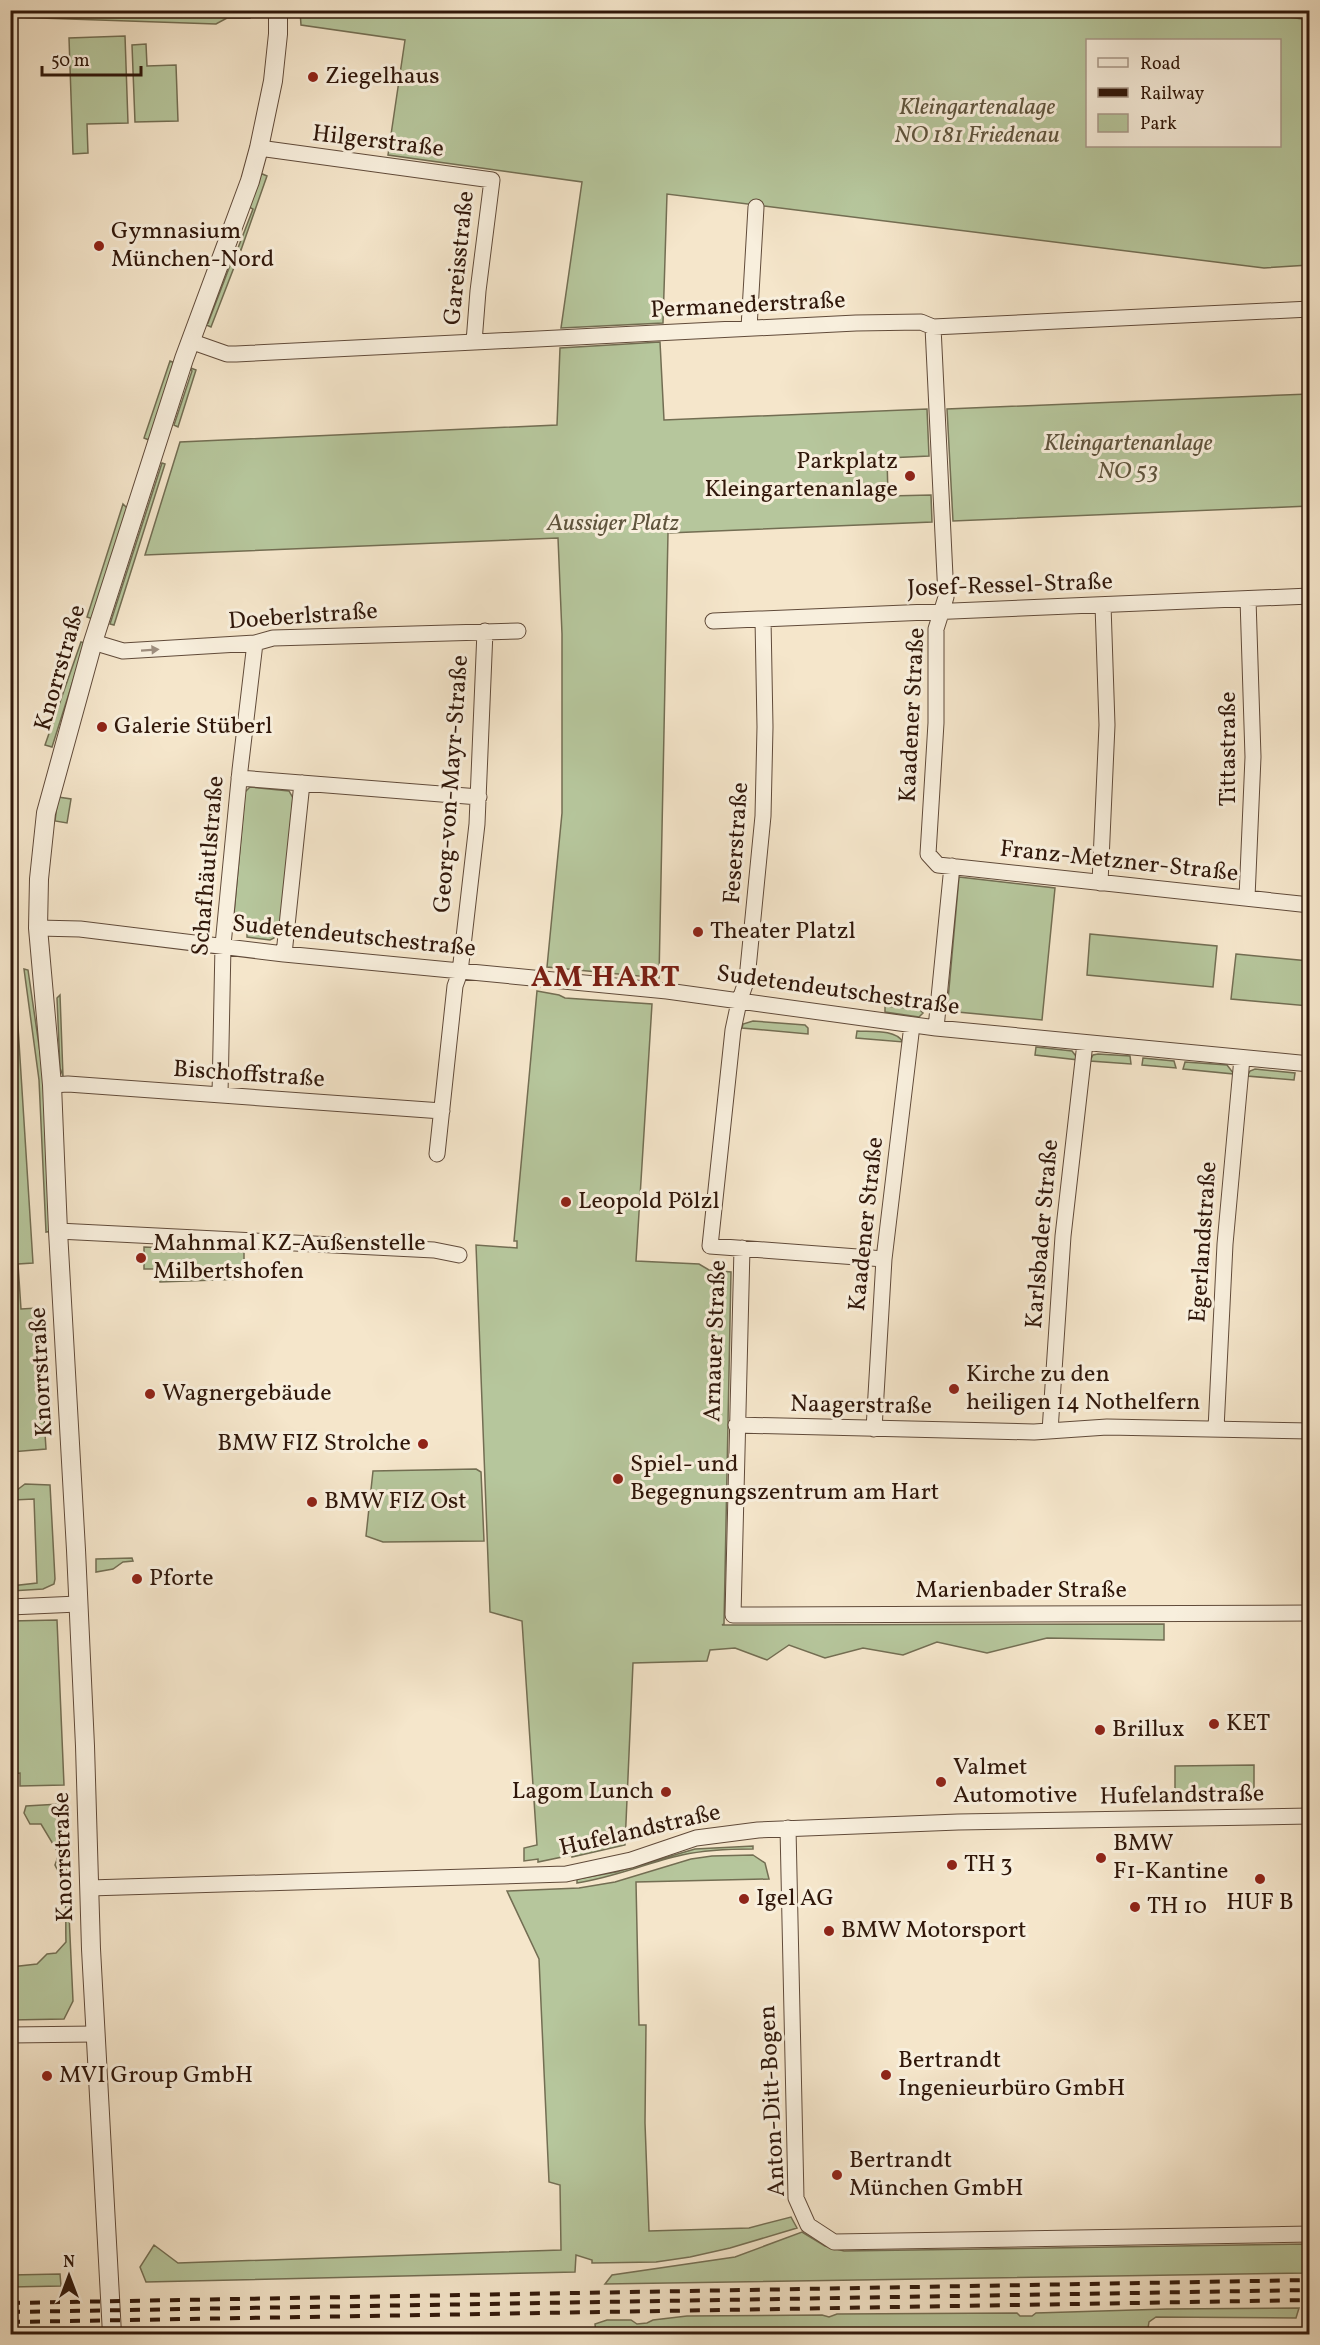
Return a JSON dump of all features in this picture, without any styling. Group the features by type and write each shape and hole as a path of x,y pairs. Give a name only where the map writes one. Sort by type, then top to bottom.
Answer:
{"street":[{"name":"Knorrstraße","path":"112,2334 95,2034 78,1604 52,1085 38,928 39,879 46,813 93,642 190,341 250,181 273,81 278,10"},
{"name":"Hilgerstraße","path":"259,148 492,180"},
{"name":"Gareisstraße","path":"474,342 492,180"},
{"path":"749,328 756,207"},
{"name":"Permanederstraße","path":"190,341 227,354 749,328 921,322 933,327 1310,309"},
{"name":"Kaadener Straße","path":"928,854 936,723 936,629 946,597 933,327"},
{"name":"Josef-Ressel-Straße","path":"713,621 1310,596"},
{"name":"Tittastraße","path":"1246,898 1253,757 1248,599"},
{"path":"1100,883 1107,724 1103,605"},
{"name":"Feserstraße","path":"742,1248 710,1246 720,1142 739,1002 747,979 764,816 763,619"},
{"name":"Doeberlstraße","path":"93,642 123,651 255,643 273,638 485,630 518,631"},
{"name":"Georg-von-Mayr-Straße","path":"437,1154 479,796 485,630"},
{"name":"Schafhäutlstraße","path":"220,1095 223,945 255,643"},
{"path":"239,778 479,796"},
{"path":"284,954 302,783"},
{"name":"Franz-Metzner-Straße","path":"928,854 938,865 1310,905"},
{"path":"936,1028 952,866"},
{"name":"Sudetendeutschestraße","path":"38,928 80,929 284,954 668,992 936,1028 1310,1064"},
{"name":"Kaadener Straße","path":"874,1429 884,1259 912,1025"},
{"name":"Karlsbader Straße","path":"1050,1431 1063,1236 1085,1042"},
{"name":"Egerlandstraße","path":"1216,1429 1225,1244 1242,1058"},
{"name":"Bischoffstraße","path":"52,1085 68,1084 442,1112"},
{"path":"58,1231 434,1250 459,1255"},
{"path":"742,1248 884,1259"},
{"name":"Arnauer Straße","path":"733,1615 742,1248"},
{"name":"Naagerstraße","path":"736,1425 1050,1431 1107,1427 1310,1431"},
{"path":"10,1607 78,1604"},
{"name":"Marienbader Straße","path":"733,1615 1310,1613"},
{"name":"Hufelandstraße","path":"89,1888 566,1874 631,1860 696,1838 732,1832 788,1828 958,1822 1310,1816"},
{"name":"Anton-Ditt-Bogen","path":"788,1828 796,2198 808,2224 834,2242 1310,2234"},
{"path":"10,2035 95,2034"}],"green space":[{"path":"11,10 250,10 250,18 227,18 216,24 11,17"},
{"name":"Kleingartenalage NO 181 Friedenau","path":"1241,10 1309,20 1309,265 1264,268 667,194 663,323 561,328 582,182 388,155 405,40 301,25 300,11"},
{"path":"125,36 128,123 87,124 88,153 73,154 69,38"},
{"path":"146,44 147,66 176,65 178,121 135,122 132,45"},
{"path":"260,173 267,176 241,250 238,248 253,209 249,207"},
{"path":"234,255 238,257 211,327 204,322 208,323"},
{"name":"Aussiger Platz","path":"660,342 664,420 927,409 929,456 887,458 888,496 931,495 932,522 668,533 659,978 547,967 562,813 562,634 558,538 145,555 180,442 557,425 560,348"},
{"path":"170,361 175,363 149,440 144,438"},
{"path":"188,367 196,370 178,427 174,425 192,371"},
{"name":"Kleingartenanlage NO 53","path":"1309,394 1309,506 953,521 947,409"},
{"path":"162,463 165,464 114,625 110,624"},
{"path":"123,504 127,508 93,619 87,617"},
{"path":"81,642 85,643 52,747 45,745"},
{"path":"250,787 289,791 293,798 281,932 277,931 274,938 270,940 247,937 247,927 233,925 245,792"},
{"path":"58,797 71,799 67,823 55,821"},
{"path":"959,877 1055,888 1042,1020 947,1011"},
{"path":"1090,934 1217,946 1213,987 1087,975"},
{"path":"11,947 13,948 33,1263 18,1264 21,1309 37,1308 46,1449 11,1452"},
{"path":"1236,954 1309,961 1309,1006 1231,999"},
{"path":"24,969 28,970 43,1073 52,1231 46,1232 39,1080"},
{"path":"537,991 565,998 652,1004 636,1261 699,1264 709,1270 731,1272 724,1624 722,1625 1164,1624 1164,1640 1047,1638 987,1653 937,1642 903,1655 863,1648 825,1658 789,1645 767,1660 735,1648 710,1650 707,1661 633,1663 625,1845 572,1857 572,1855 538,1862 538,1859 524,1861 524,1848 537,1845 522,1621 490,1612 476,1245 517,1248 517,1241 514,1241"},
{"path":"60,995 63,1076 60,1068 57,998"},
{"path":"885,1006 919,1009 923,1013 919,1017 885,1012"},
{"path":"753,1021 805,1025 808,1028 808,1034 742,1028 743,1024"},
{"path":"857,1031 889,1033 903,1042 856,1038"},
{"path":"1036,1047 1072,1051 1079,1060 1035,1055"},
{"path":"1093,1055 1130,1056 1131,1064 1090,1061"},
{"path":"1143,1058 1174,1061 1176,1068 1142,1065"},
{"path":"1185,1062 1227,1065 1234,1074 1183,1069"},
{"path":"1255,1069 1295,1073 1294,1080 1247,1076"},
{"path":"144,1247 244,1252 244,1279 160,1282 159,1269 144,1269"},
{"path":"476,1469 481,1472 484,1541 383,1542 366,1536 373,1471"},
{"path":"25,1484 50,1485 55,1579 54,1584 43,1589 11,1591 11,1586 37,1583 34,1499 13,1500 13,1493"},
{"path":"132,1558 133,1561 123,1562 113,1569 96,1572 96,1559"},
{"path":"57,1620 64,1785 20,1786 20,1773 11,1774 11,1621"},
{"path":"1254,1765 1254,1801 1175,1801 1175,1766"},
{"path":"60,1804 64,1806 73,2001 64,2019 11,2020 11,1967 37,1964 47,1954 56,1953 66,1942 64,1893 55,1865 59,1854 41,1824 30,1824 24,1813 26,1806"},
{"path":"753,1846 753,1849 718,1850 682,1855 577,1883 577,1879 616,1872 695,1849"},
{"path":"753,1855 765,1863 769,1879 636,1882 639,2025 646,2025 645,2123 649,2231 749,2228 791,2217 797,2228 730,2248 656,2262 592,2263 592,2260 576,2255 575,2272 146,2282 140,2267 154,2245 178,2263 561,2250 560,2185 549,2182 539,1959 507,1891 579,1888 615,1882 691,1859"},
{"path":"802,2232 825,2246 844,2251 1309,2244 1309,2273 605,2284 612,2275 735,2257"},
{"path":"60,2274 61,2286 11,2287 11,2275"},
{"path":"1299,2308 1296,2318 1156,2317 1149,2322 1147,2334 940,2334 939,2332 803,2334 773,2330 596,2334 595,2324 607,2320 631,2320 637,2324 687,2316 822,2315 829,2317 837,2314 1017,2313 1020,2316 1032,2316 1036,2313 1167,2309"}],"railway":[{"path":"10,2303 1310,2280"},
{"path":"10,2312 1310,2290"},
{"path":"10,2322 1310,2300"}],"place":[{"name":"Ziegelhaus","path":"313,77"},
{"name":"Gymnasium München-Nord","path":"99,246"},
{"name":"Parkplatz Kleingartenanlage","path":"910,476"},
{"name":"Galerie Stüberl","path":"102,727"},
{"name":"Theater Platzl","path":"698,932"},
{"name":"Leopold Pölzl","path":"566,1202"},
{"name":"Mahnmal KZ-Außenstelle Milbertshofen","path":"141,1258"},
{"name":"Kirche zu den heiligen 14 Nothelfern","path":"954,1389"},
{"name":"Wagnergebäude","path":"150,1394"},
{"name":"BMW FIZ Strolche","path":"423,1444"},
{"name":"Spiel- und Begegnungszentrum am Hart","path":"618,1479"},
{"name":"BMW FIZ Ost","path":"312,1502"},
{"name":"Pforte","path":"137,1579"},
{"name":"KET","path":"1214,1724"},
{"name":"Brillux","path":"1100,1730"},
{"name":"Valmet Automotive","path":"941,1782"},
{"name":"Lagom Lunch","path":"666,1792"},
{"name":"BMW F1-Kantine","path":"1101,1858"},
{"name":"TH 3","path":"952,1865"},
{"name":"HUF B","path":"1260,1879"},
{"name":"Igel AG","path":"744,1899"},
{"name":"TH 10","path":"1135,1907"},
{"name":"BMW Motorsport","path":"829,1931"},
{"name":"Bertrandt Ingenieurbüro GmbH","path":"886,2075"},
{"name":"MVI Group GmbH","path":"47,2076"},
{"name":"Bertrandt München GmbH","path":"837,2175"}],"district":[{"name":"AM HART","path":"606,978"}]}
